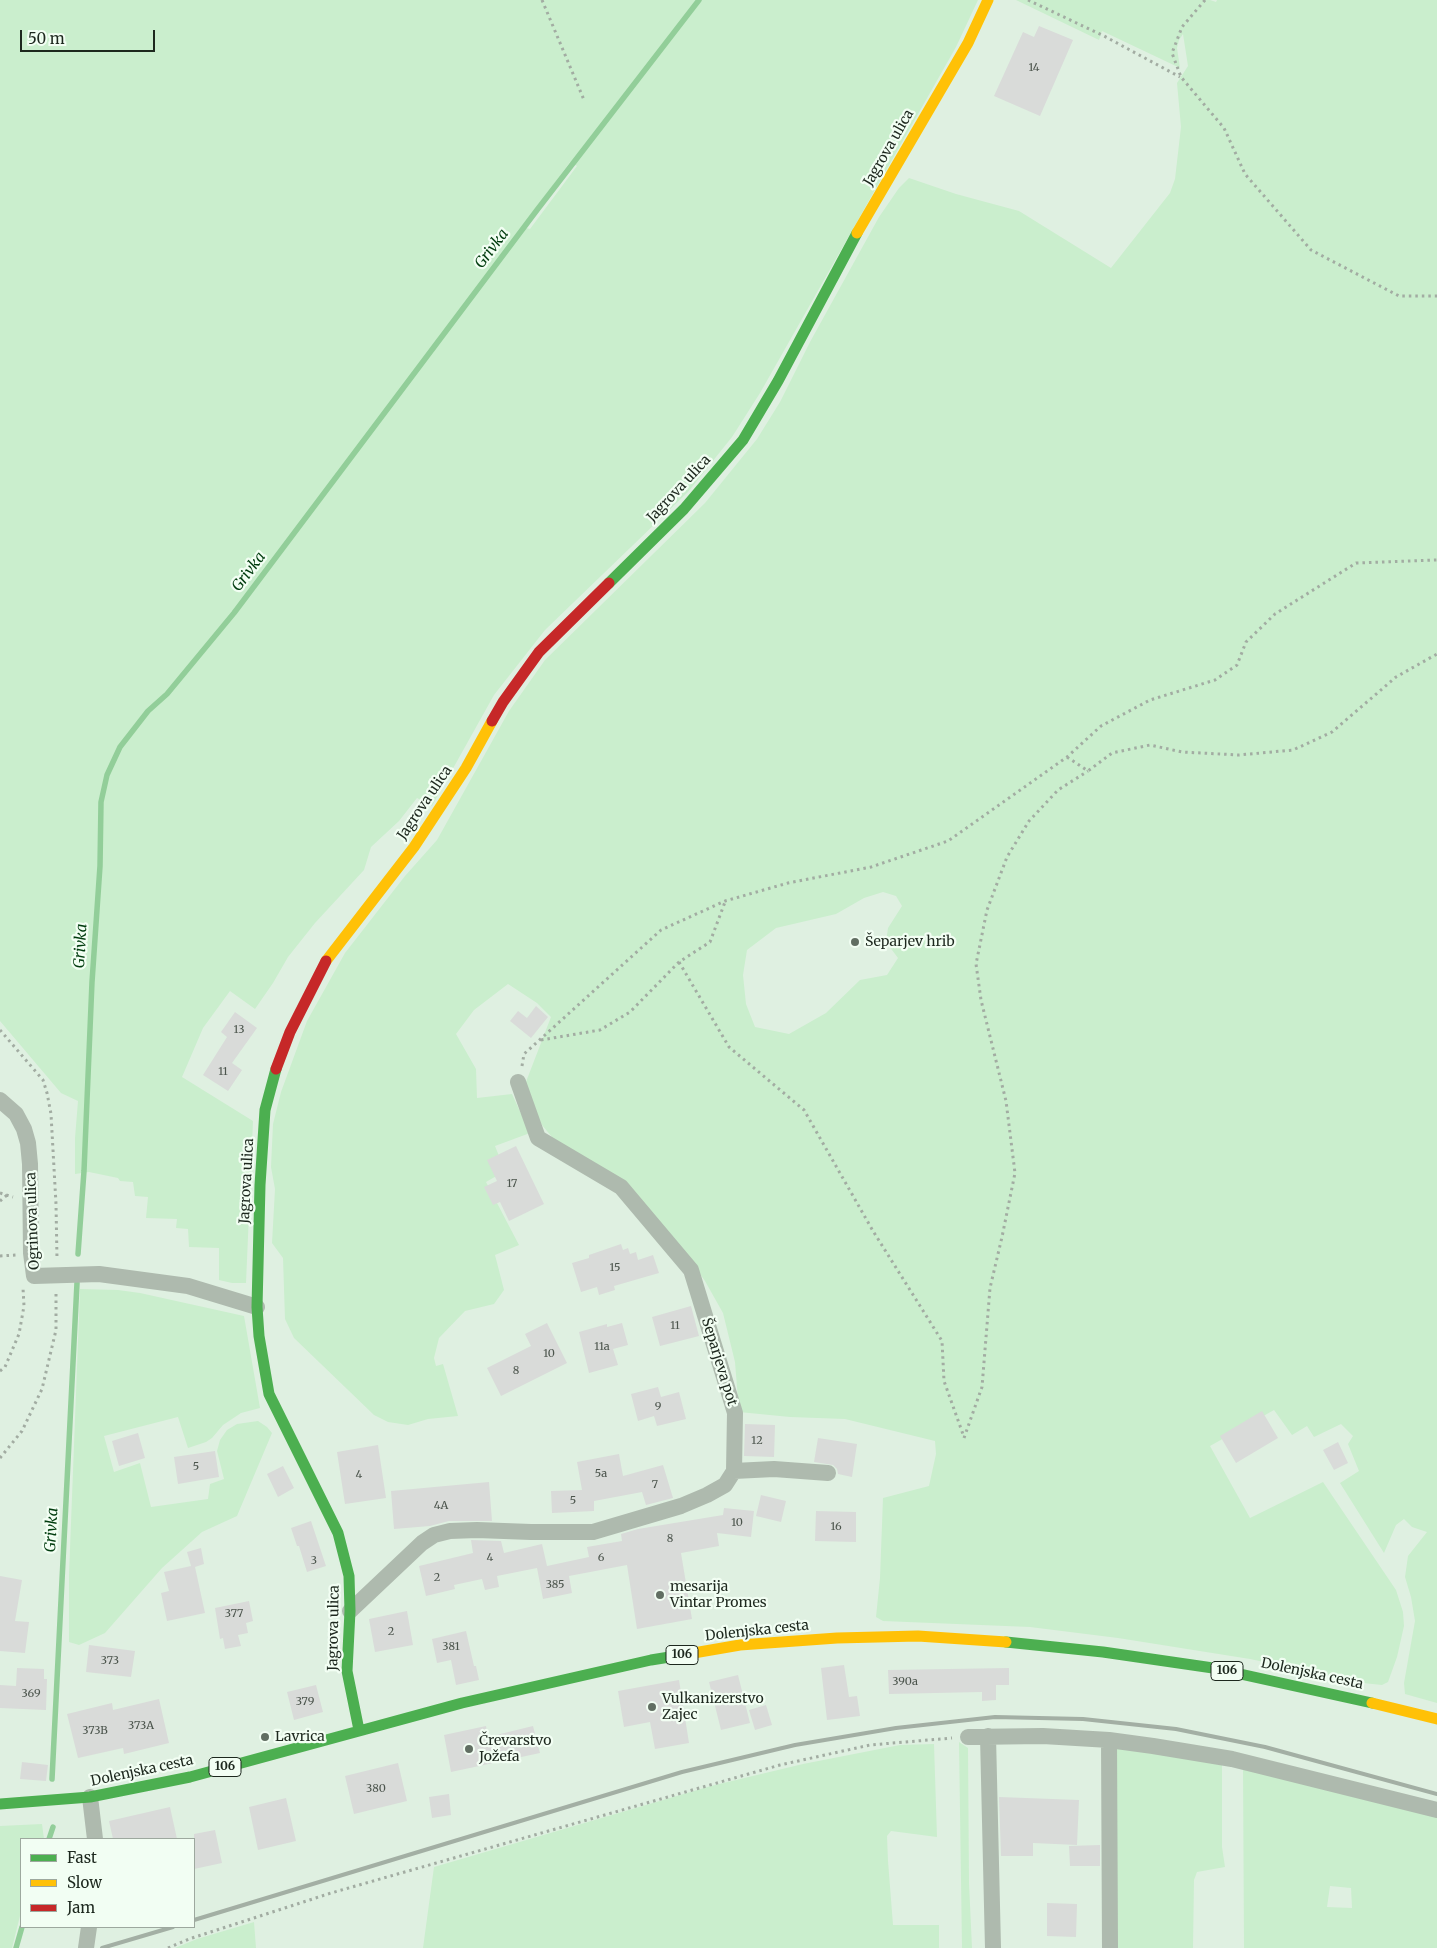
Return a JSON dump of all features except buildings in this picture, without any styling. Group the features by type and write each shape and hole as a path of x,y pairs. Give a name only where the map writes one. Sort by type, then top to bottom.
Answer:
{"street":[{"name":"Jagrova ulica","path":"358,1730 347,1671 350,1576 338,1533 268,1394 259,1336 257,1307 260,1185 265,1110 274,1073 290,1032 327,960 414,847 466,768 503,702 538,652 684,508 743,440 778,382 866,217 968,43 988,0"},
{"name":"Šeparjeva pot","path":"518,1082 538,1138 621,1187 691,1270 735,1413 734,1471"},
{"name":"Ogrinova ulica","path":"0,1100 16,1114 24,1129 30,1164 31,1252 34,1276 99,1274 188,1286 257,1307"},
{"path":"350,1611 422,1543 434,1535 450,1531 477,1530 593,1532 681,1506 707,1496 725,1485 734,1471 774,1469 828,1473"},
{"name":"Dolenjska cesta","path":"0,1804 90,1797 190,1777 462,1703 651,1660 740,1645 837,1638 918,1636 1013,1642 1085,1650 1213,1668 1324,1691 1437,1719"},
{"path":"988,1736 993,1948"},
{"path":"968,1737 1043,1736 1109,1740 1153,1746 1232,1759 1437,1810"},
{"path":"1109,1740 1110,1948"},
{"path":"90,1797 95,1838"},
{"path":"86,1948 89,1928"}],"path":[{"path":"542,0 584,100"},
{"path":"1028,0 1104,36 1181,77"},
{"path":"1205,0 1182,27 1172,53 1181,77 1224,128 1245,174 1311,250 1399,296 1437,296"},
{"path":"518,1082 524,1054 661,930 725,902 788,883 871,867 948,841 1067,756 1100,726 1150,700 1215,680 1237,664 1246,642 1275,614 1356,563 1437,560"},
{"path":"679,962 729,1047 804,1110 888,1256 942,1341 944,1381 964,1438 982,1387 990,1288 1015,1174 1006,1101 980,1000 976,964 987,910 1007,857 1030,821 1058,790 1112,753 1150,745 1182,752 1239,755 1293,750 1332,732 1396,677 1437,654"},
{"path":"1067,756 1088,771"},
{"path":"540,1040 600,1030 630,1012 679,962 710,942 725,902"},
{"path":"0,1200 7,1195"},
{"path":"0,1256 20,1255"},
{"path":"0,1458 22,1431 42,1390 56,1330 57,1274"},
{"path":"0,1371 5,1367 19,1334 24,1306 22,1280"},
{"path":"168,1948 188,1939 331,1893 780,1765 870,1745 968,1737"}],"green space":[{"path":"0,0 978,0 956,47 760,393 732,437 688,492 545,630 494,695 432,806 417,798 399,821 371,847 364,870 315,923 288,957 255,1009 230,991 203,1028 182,1077 253,1121 246,1283 232,1283 219,1280 219,1248 189,1247 188,1229 176,1228 177,1219 146,1218 148,1197 135,1196 133,1182 120,1181 118,1178 89,1172 75,1174 78,1101 61,1093 0,1021","holes":["570,162 577,166 530,229 522,227"]},
{"path":"1016,0 1210,0 1216,2 1217,0 1437,0 1437,1703 1405,1694 1404,1683 1415,1621 1405,1577 1408,1556 1427,1532 1412,1527 1404,1519 1396,1525 1384,1553 1340,1483 1359,1471 1348,1444 1353,1436 1341,1424 1314,1437 1307,1426 1292,1435 1274,1410 1210,1446 1250,1518 1323,1482 1396,1590 1403,1612 1404,1626 1397,1657 1388,1682 1382,1685 1363,1683 1250,1659 1118,1638 1030,1627 883,1621 876,1617 880,1578 883,1498 929,1486 936,1454 935,1441 845,1419 790,1417 739,1412 735,1362 723,1313 705,1281 673,1237 561,1148 542,1125 524,1087 551,1017 537,1003 508,984 474,1010 456,1034 476,1069 477,1098 512,1094 530,1133 495,1146 505,1171 486,1182 519,1245 495,1255 504,1290 494,1304 465,1311 439,1338 434,1358 436,1366 443,1364 458,1416 428,1419 408,1425 388,1422 374,1415 294,1338 285,1319 283,1258 272,1243 275,1189 271,1167 273,1124 281,1092 307,1021 345,953 405,876 437,840 509,711 545,660 705,503 757,439 780,402 810,342 879,217 899,188 909,178 956,194 1019,211 1111,268 1170,193 1175,179 1181,127 1177,83 1188,66 1183,34 1177,48 1180,68 1102,31 1099,40","holes":["883,892 896,896 902,906 888,928 886,942 898,958 887,975 860,980 826,1013 789,1034 755,1027 746,1004 743,975 747,950 776,928 836,914 864,898"]},
{"path":"80,1289 118,1290 140,1293 244,1316 260,1408 241,1413 223,1425 206,1442 188,1448 178,1417 104,1436 114,1472 140,1463 151,1507 208,1499 210,1484 224,1479 217,1451 220,1440 227,1430 237,1424 258,1421 272,1433 237,1516 202,1532 162,1568 105,1633 79,1645 69,1642 69,1575"},
{"path":"959,1742 968,1748 969,1883 972,1948 962,1948"},
{"path":"934,1744 937,1837 891,1831 887,1836 893,1925 939,1925 939,1948 423,1948 434,1867 711,1786 803,1764 900,1745"},
{"path":"1120,1748 1222,1762 1222,1847 1225,1867 1197,1872 1194,1880 1193,1948 1116,1948 1113,1751"},
{"path":"1243,1766 1437,1815 1437,1948 1244,1948","holes":["1330,1886 1351,1888 1352,1908 1327,1907"]},
{"path":"42,1824 44,1838 20,1838 20,1916 12,1948 0,1948 0,1826"},
{"path":"254,1922 256,1948 175,1948 197,1939"}],"waterway":[{"name":"Grivka","path":"78,1254 100,866 101,802 107,775 120,747 148,711 167,694 234,613 537,210 699,0"},
{"name":"Grivka","path":"52,1779 77,1283"},
{"name":"Grivka","path":"49,1838 53,1827"},
{"name":"Grivka","path":"16,1948 22,1928"}],"railway":[{"path":"195,1920 682,1772 795,1745 896,1728 995,1717 1083,1719 1176,1729 1265,1747 1437,1794"},
{"path":"102,1948 170,1928"}],"traffic: fast":[{"path":"609,583 684,509 743,440 778,381 857,233"},
{"path":"276,1069 265,1110 260,1185 257,1307 259,1336 269,1394 338,1533 349,1576 350,1611 347,1671 359,1730"},
{"path":"1006,1642 1103,1652 1213,1668 1372,1703"},
{"path":"0,1804 90,1797 190,1777 462,1703 651,1660 682,1655"}],"traffic: slow":[{"path":"857,233 968,43 988,0"},
{"path":"326,961 414,847 466,768 492,721"},
{"path":"682,1655 740,1645 837,1638 918,1636 1006,1642"},
{"path":"1372,1703 1437,1719"}],"traffic: jam":[{"path":"492,721 503,702 539,652 609,583"},
{"path":"276,1069 290,1032 326,961"}],"place":[{"name":"Šeparjev hrib","path":"855,942"},
{"name":"mesarija Vintar Promes","path":"660,1595"},
{"name":"Vulkanizerstvo Zajec","path":"652,1707"},
{"name":"Lavrica","path":"265,1737"},
{"name":"Črevarstvo Jožefa","path":"469,1749"}]}
